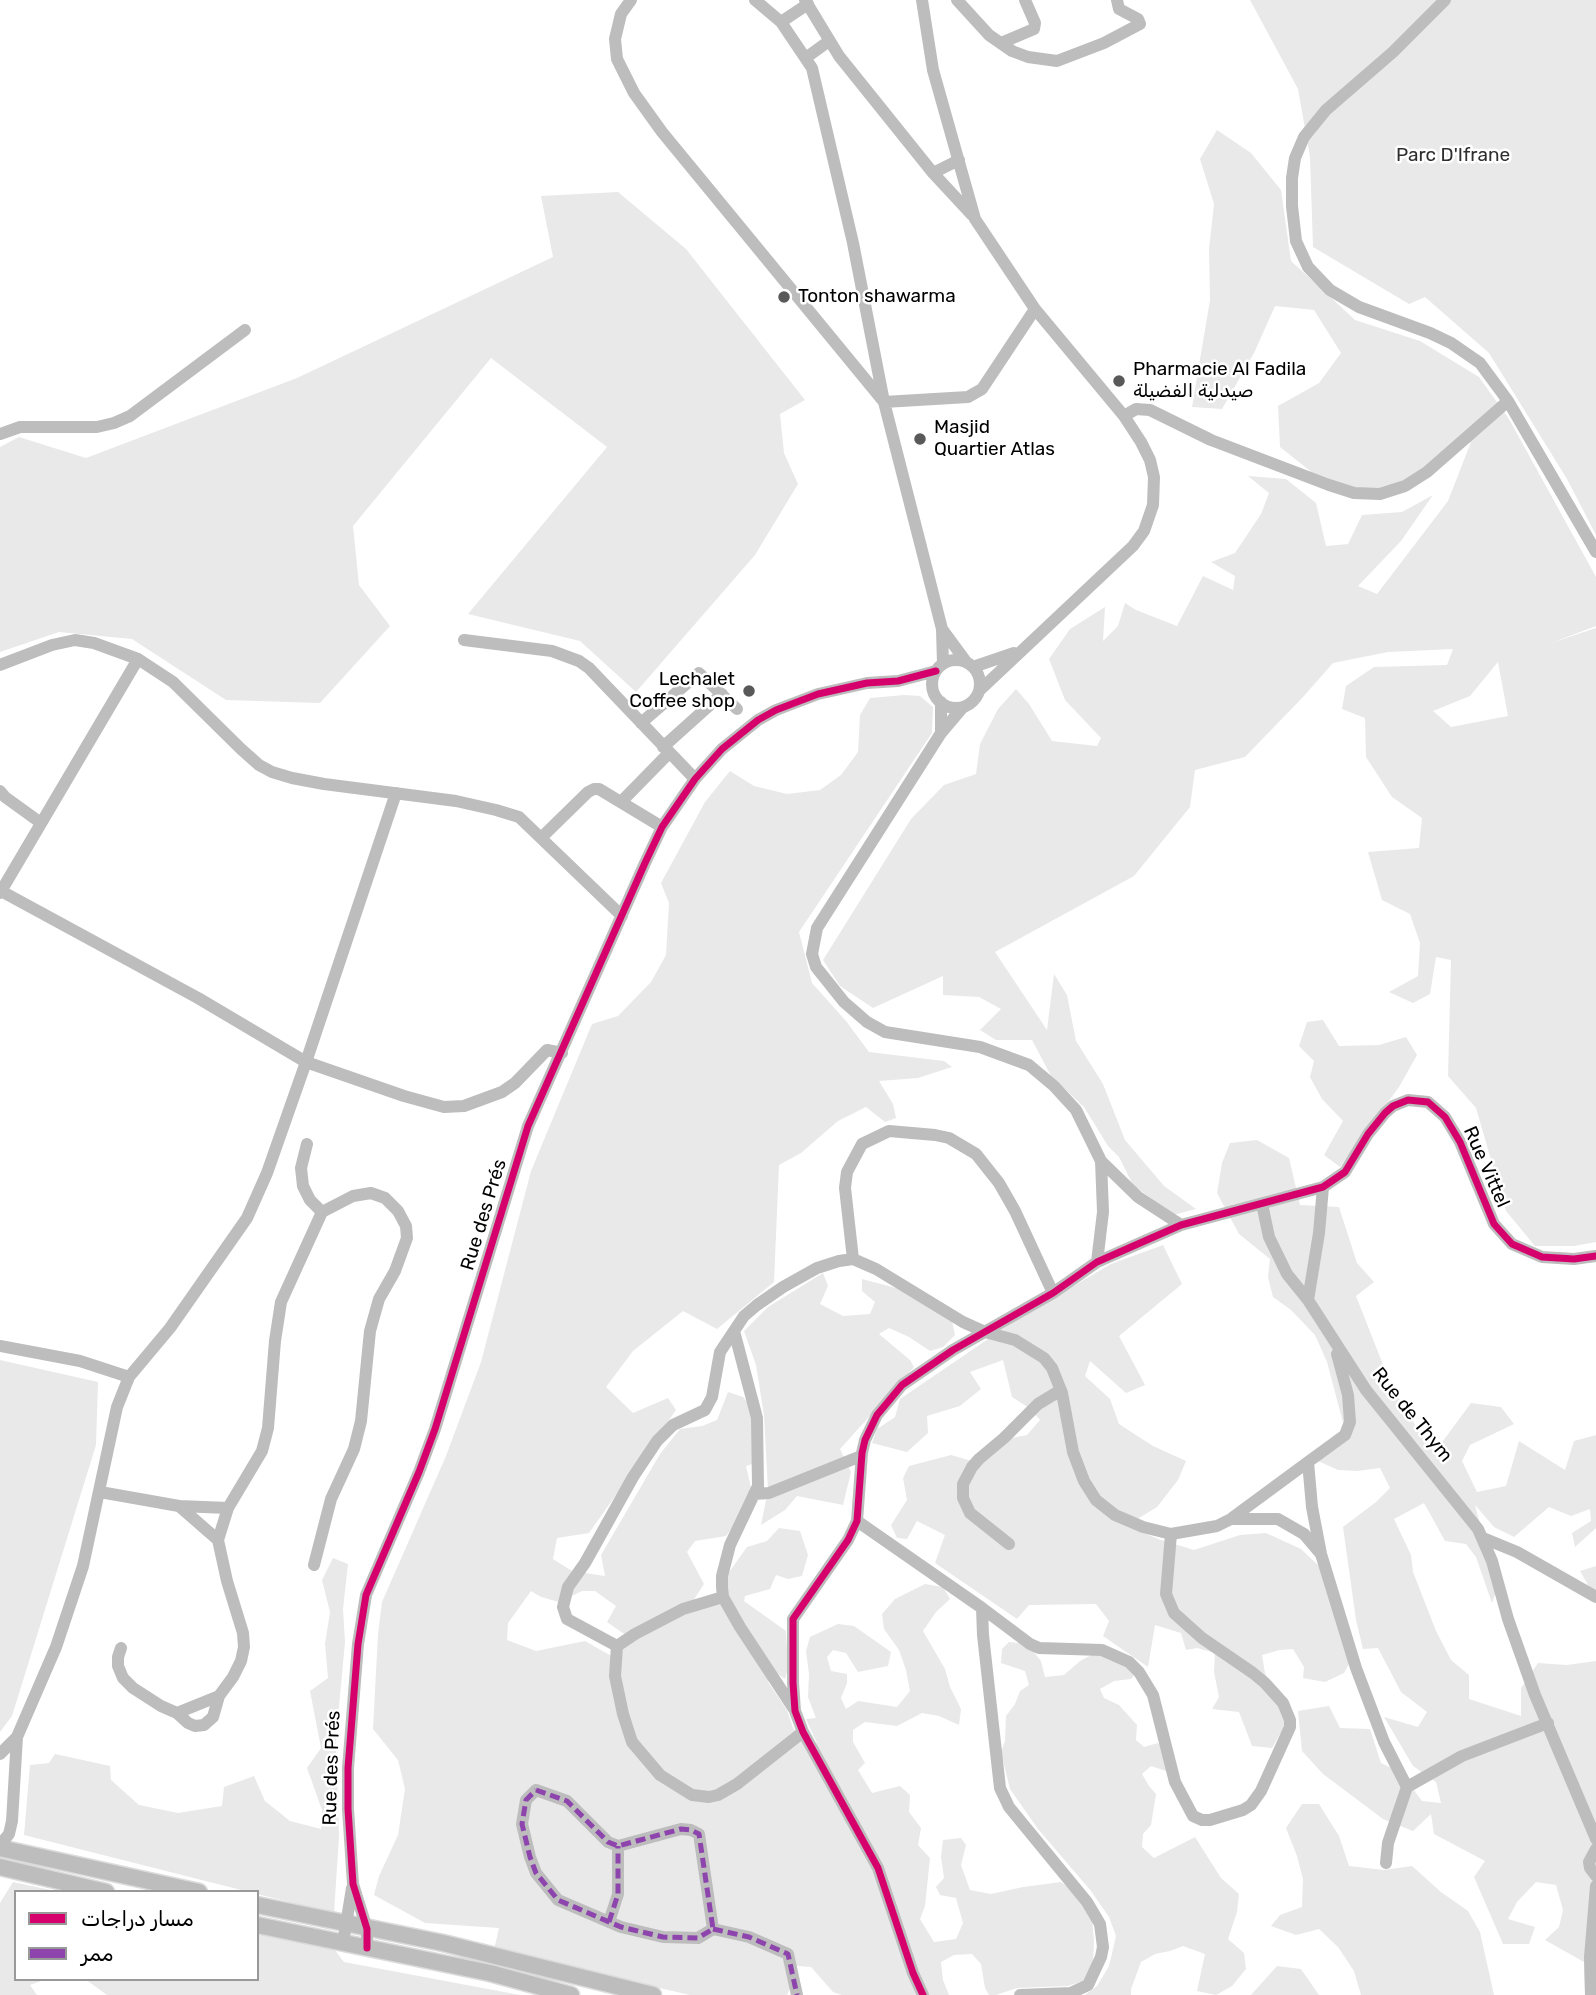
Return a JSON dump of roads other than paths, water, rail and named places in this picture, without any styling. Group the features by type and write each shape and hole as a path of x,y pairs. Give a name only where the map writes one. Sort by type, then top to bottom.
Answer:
{"main road":[{"path":"0,1846 190,1890"},
{"path":"0,1867 98,1890"},
{"path":"259,1905 443,1943 653,1995"},
{"path":"259,1925 491,1973 571,1995"}],"street":[{"path":"631,0 621,14 615,39 617,59 634,93 662,132 884,402"},
{"path":"755,0 781,22 807,57 814,74 853,243 884,402 942,629 939,668 932,680 933,690 947,706 963,707"},
{"path":"922,0 933,70 975,219"},
{"path":"957,0 989,35 1001,43 1028,57 1057,61 1104,43 1140,24 1138,19 1119,9 1116,0"},
{"path":"1001,43 1034,29 1035,23 1025,0"},
{"path":"1445,0 1412,34 1313,123 1300,145 1293,170 1293,223 1299,251 1308,267 1330,290 1359,307 1451,343 1480,363 1508,401 1596,552"},
{"path":"781,22 806,2 839,56 933,173 975,219 1035,309 1124,416 1145,451 1154,477 1153,505 1144,531 1132,546 980,690 941,733 817,928 812,954 816,967 844,1002 867,1022 885,1032 980,1047 1028,1065 1054,1086 1076,1110 1101,1161 1138,1196 1181,1225"},
{"path":"807,57 829,41"},
{"path":"933,173 959,160"},
{"path":"884,402 968,397 982,389 1035,309"},
{"path":"0,434 20,427 97,427 114,424 130,416 245,330"},
{"path":"1124,416 1136,408 1150,410 1211,440 1329,485 1354,493 1380,494 1405,486 1427,472 1508,401"},
{"path":"942,629 970,665 980,682 980,690"},
{"path":"0,664 52,645 75,640 94,643 138,659 173,682 259,765 272,772 292,778 456,801 519,817 622,916"},
{"path":"464,640 552,651 589,667 695,779"},
{"path":"939,668 959,660 970,665 1021,650"},
{"path":"138,659 2,886 306,1062 404,1096 444,1107 464,1105 502,1092 547,1050 562,1053"},
{"name":"Rue des Prés","path":"367,1948 367,1929 353,1884 348,1809 348,1768 358,1644 366,1595 435,1429 528,1126 662,827 695,779 722,749 758,720 776,710 818,694 867,683 898,681 939,668"},
{"path":"641,723 697,674 702,674 737,709"},
{"name":"Rue des Prés","path":"898,681 933,690"},
{"path":"621,802 666,750 722,694"},
{"path":"941,702 941,733"},
{"path":"542,837 594,789 599,789 662,827"},
{"path":"0,791 41,823"},
{"path":"0,1846 9,1834 12,1821 17,1737 71,1605 83,1566 117,1406 129,1377 170,1328 247,1217 267,1173 396,793"},
{"name":"Rue Vittel","path":"857,1521 861,1455 865,1440 877,1415 902,1385 1053,1293 1097,1262 1181,1225 1323,1187 1345,1172 1368,1134 1393,1106 1408,1100 1428,1102 1440,1111 1454,1132 1494,1224 1512,1244 1542,1257 1574,1259 1596,1256"},
{"path":"853,1259 845,1188 847,1172 862,1144 889,1131 935,1135 949,1138 976,1154 999,1183 1053,1293"},
{"path":"307,1144 301,1168 303,1186 310,1200 322,1212"},
{"path":"1097,1262 1103,1212 1101,1161"},
{"path":"1308,1300 1323,1187"},
{"path":"121,1648 118,1666 123,1678 133,1688 195,1726 204,1725 213,1717 219,1696 241,1661 244,1647 240,1618 227,1581 218,1540 228,1508 262,1451 268,1428 281,1302 322,1212 352,1196 377,1195 385,1198 398,1212 407,1238 395,1272 379,1299 373,1320 361,1421 354,1449 331,1499 314,1565"},
{"name":"Rue de Thym","path":"1262,1205 1269,1237 1286,1274 1308,1300 1366,1390 1472,1519 1483,1538 1520,1653 1596,1839"},
{"path":"617,1647 566,1619 563,1607 568,1587 657,1441 673,1425 705,1410 712,1397 720,1352 744,1317 757,1304 817,1268 853,1259 876,1269 963,1322 985,1332 1014,1340 1044,1358 1052,1368 1061,1390 1078,1466 1096,1500 1127,1522 1171,1534 1217,1526 1231,1519 1345,1436 1348,1429 1348,1395 1334,1342"},
{"path":"734,1331 757,1418 758,1486 730,1545 722,1576 723,1597 795,1711 803,1732 877,1868 923,1995"},
{"path":"0,1346 80,1361 129,1377"},
{"path":"1009,1544 970,1513 962,1498 963,1484 979,1459 1038,1404 1061,1390"},
{"path":"754,1494 769,1493 861,1455"},
{"path":"1308,1462 1312,1507 1321,1554 1365,1694 1384,1742 1407,1787"},
{"path":"100,1492 179,1507 228,1508"},
{"path":"179,1507 218,1540"},
{"path":"1231,1519 1258,1517 1285,1521 1304,1534 1321,1554"},
{"path":"795,1711 791,1643 793,1619 848,1540 857,1521 1030,1644 1039,1648 1102,1650 1129,1662 1139,1672 1153,1695 1175,1782 1193,1816 1210,1820 1243,1811 1256,1799 1265,1784 1290,1727 1290,1720 1283,1703 1265,1683 1202,1638 1174,1613 1166,1594 1171,1534"},
{"path":"1483,1538 1517,1552 1596,1597"},
{"path":"617,1647 659,1620 683,1609 723,1597"},
{"path":"982,1608 1000,1788 1009,1807 1087,1902 1100,1924 1103,1947 1093,1979 1083,1989 1071,1993 1020,1995"},
{"path":"617,1647 615,1676 632,1742 660,1775 692,1795 709,1797 726,1791 803,1732"},
{"path":"177,1713 219,1696"},
{"path":"1386,1863 1388,1843 1407,1787 1462,1756 1548,1723"},
{"path":"0,1754 17,1737"},
{"path":"713,1929 699,1834 681,1829 618,1846 608,1842 567,1801 536,1790 526,1800 522,1816 530,1857 547,1889 558,1900 631,1930 676,1938 698,1938 713,1929 763,1942 788,1954 797,1995"},
{"path":"609,1922 618,1894 618,1846"},
{"path":"1596,1849 1589,1862 1596,1875"},
{"name":"Rue des Prés","path":"343,1943 353,1884"},
{"path":"1591,1995 1590,1957 1596,1886"}],"place":[{"name":"Tonton shawarma","path":"784,297"},
{"name":"Pharmacie Al Fadila صيدلية الفضيلة","path":"1119,381"},
{"name":"Masjid Quartier Atlas","path":"920,439"},
{"name":"Lechalet Coffee shop","path":"749,691"}],"park label":[{"name":"Parc D'Ifrane","path":"1453,156"}]}
